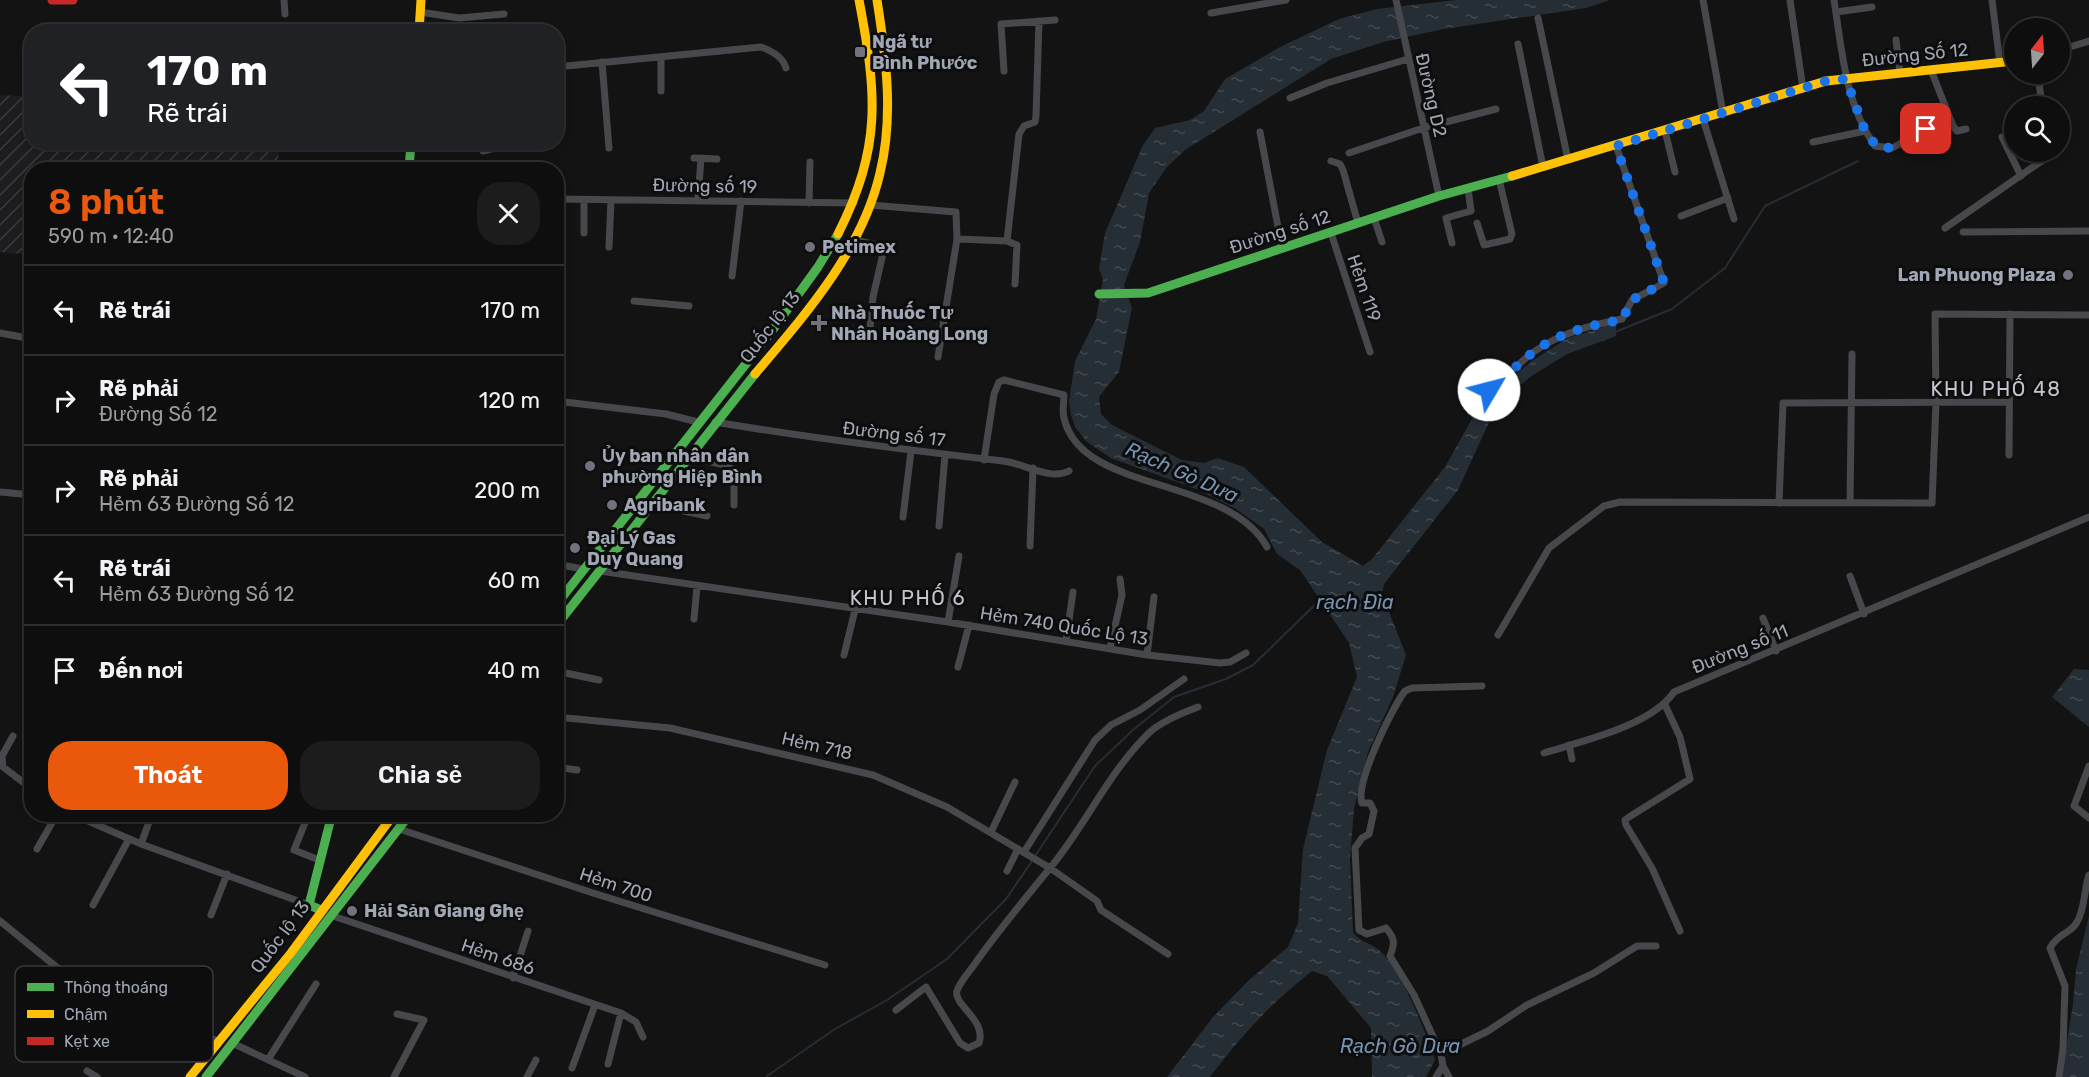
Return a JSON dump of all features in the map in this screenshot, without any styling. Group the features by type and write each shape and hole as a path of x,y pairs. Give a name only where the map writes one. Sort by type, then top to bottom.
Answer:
{"main road":[{"path":"52,0 73,0"},
{"path":"419,24 421,0"},
{"name":"Quốc lộ 13","path":"564,595 820,263 854,203 869,151 874,108 874,85 859,0"},
{"name":"Quốc lộ 13","path":"564,616 687,457 811,303 854,240 870,205 885,150 889,102 877,0"},
{"name":"Đường Số 12","path":"1439,196 1616,146 1803,88 1846,79 2004,62"},
{"name":"Đường số 12","path":"1099,294 1148,293 1439,196"},
{"path":"330,822 309,905 333,916"},
{"name":"Quốc lộ 13","path":"213,1047 291,953 388,822"},
{"name":"Quốc lộ 13","path":"206,1077 404,822"},
{"name":"Quốc lộ 13","path":"190,1077 202,1062"}],"street":[{"path":"284,0 285,14"},
{"path":"1211,13 1263,2 1286,0"},
{"path":"1703,0 1723,113"},
{"path":"1790,0 1803,88"},
{"path":"1834,0 1846,79 1865,131 1877,147 1892,148 1949,118"},
{"path":"1992,0 2000,63"},
{"name":"Đường D2","path":"1396,2 1439,196"},
{"path":"1836,12 1872,7"},
{"path":"420,12 459,18 504,14"},
{"path":"1538,18 1568,160"},
{"path":"1004,71 1001,24 1055,20"},
{"path":"1007,241 1019,134 1023,126 1035,122 1036,116 1039,21"},
{"path":"1896,40 1900,73"},
{"path":"2070,47 2089,41"},
{"path":"1518,44 1543,167"},
{"path":"564,66 761,47 773,52 784,62 786,68"},
{"path":"661,57 661,91"},
{"path":"1290,98 1327,83 1408,58"},
{"path":"602,62 609,148"},
{"path":"1931,70 1949,118 1957,131 1966,129"},
{"path":"1349,153 1423,128 1496,109"},
{"path":"1703,119 1734,219"},
{"path":"1665,131 1675,172"},
{"path":"1813,142 1865,131"},
{"path":"1260,132 1282,248"},
{"path":"2001,136 2021,176"},
{"path":"1489,390 1510,375 1535,351 1580,327 1622,320 1632,300 1664,283 1616,146"},
{"path":"483,151 487,150"},
{"path":"698,200 697,158 717,159"},
{"path":"1331,161 1340,164 1343,170 1358,223"},
{"path":"809,203 810,162"},
{"path":"1945,228 2040,162"},
{"path":"1478,224 1485,245 1510,239 1512,234 1499,179"},
{"path":"1452,243 1446,218 1471,211 1468,188"},
{"path":"1681,216 1728,198"},
{"name":"Đường số 19","path":"564,199 854,203"},
{"path":"584,200 584,233"},
{"path":"609,247 611,200"},
{"path":"732,276 741,201"},
{"path":"870,205 956,212 957,239 938,357"},
{"path":"1374,218 1382,242"},
{"path":"1963,232 2089,231"},
{"name":"Hẻm 119","path":"1330,233 1371,352"},
{"path":"957,239 1007,241 1017,245 1015,284"},
{"path":"854,240 882,246 884,249 873,297 869,339"},
{"path":"634,301 689,306"},
{"path":"1498,635 1549,548 1604,506 1620,502 1932,503 1936,403 1935,314 2089,315"},
{"path":"2008,455 2010,314"},
{"path":"0,333 24,338"},
{"path":"1850,503 1852,354"},
{"path":"984,459 994,394 999,382 1004,380 1064,395 1064,418 1072,438 1094,458 1119,471 1204,499 1232,513 1256,531 1267,547"},
{"path":"564,402 666,414 698,422"},
{"path":"1779,503 1783,403 2009,402"},
{"name":"Đường số 17","path":"715,422 911,451 984,459 1033,468 1055,475 1069,471"},
{"path":"903,517 911,451"},
{"path":"939,526 945,455"},
{"path":"687,457 730,466 734,474 734,505"},
{"path":"1030,546 1033,468"},
{"path":"0,492 24,494"},
{"path":"651,504 707,516"},
{"name":"Đường số 11","path":"1544,753 1642,719 1665,705 1674,692 1864,614 2089,517"},
{"path":"948,622 959,556"},
{"path":"564,565 584,569"},
{"name":"Hẻm 740 Quốc Lộ 13","path":"600,571 969,625 1147,655 1230,662 1246,653"},
{"path":"1850,576 1864,614"},
{"path":"1110,648 1122,595 1120,579"},
{"path":"694,619 698,586"},
{"path":"1066,641 1073,592"},
{"path":"1147,655 1154,597"},
{"path":"844,655 855,610"},
{"path":"1763,618 1776,651"},
{"path":"958,667 969,625"},
{"path":"564,673 598,680"},
{"path":"1007,871 1095,740 1111,724 1140,710 1184,679"},
{"path":"1449,1077 1443,1066 1442,1054 1414,995 1390,956 1394,939 1391,934 1386,928 1367,934 1359,930 1355,848 1362,838 1369,834 1374,811 1370,803 1362,803 1359,796 1369,761 1406,691 1412,688 1482,686"},
{"path":"1665,705 1680,737 1690,779 1625,820 1652,868 1680,930"},
{"path":"896,1010 926,987 960,1043 968,1048 979,1043 981,1036 978,1025 957,997 957,991 998,931 1050,868 1102,792 1151,731 1198,707"},
{"name":"Hẻm 718","path":"564,718 670,728 873,775 947,807 1021,850 1097,901 1101,910 1168,954"},
{"path":"13,735 2,756 3,767 24,783"},
{"path":"1569,745 1572,759"},
{"path":"2089,766 2074,806 2089,818"},
{"path":"564,768 577,770"},
{"path":"991,832 1015,782"},
{"path":"38,849 53,822"},
{"path":"90,822 141,844 309,905"},
{"path":"141,844 149,822"},
{"path":"305,823 294,850 319,860"},
{"name":"Hẻm 700","path":"399,829 593,893 825,965"},
{"path":"93,904 129,839"},
{"path":"212,915 227,874"},
{"path":"2059,1077 2063,1049 2064,986 2050,948 2057,936 2070,931 2078,922 2089,875"},
{"name":"Hẻm 686","path":"333,916 621,1013 636,1022 644,1037"},
{"path":"0,921 52,966"},
{"path":"513,978 528,930"},
{"path":"1442,1054 1488,1031 1527,1005 1594,973 1638,946 1656,946"},
{"path":"269,1058 316,984"},
{"path":"572,1068 595,1005"},
{"path":"608,1064 621,1013"},
{"path":"394,1077 424,1020 397,1014"},
{"path":"213,1039 218,1041"},
{"path":"232,1043 269,1058 305,1077"},
{"path":"527,1077 536,1060"},
{"path":"1436,1077 1443,1066"},
{"path":"87,1071 97,1077"}],"shaded area":[{"path":"24,87 24,150 279,150 278,162 24,162 24,254 0,252 0,95 22,96"},
{"path":"311,150 403,150 311,151"}],"water":[{"path":"1456,0 1610,0 1586,8 1444,29 1383,42 1331,59 1185,150 1167,167 1149,193 1140,242 1124,285 1132,308 1119,372 1099,397 1101,414 1112,425 1182,460 1204,463 1218,458 1244,467 1322,542 1363,566 1372,559 1445,467 1482,401 1532,361 1568,338 1616,323 1616,336 1567,354 1530,377 1496,407 1458,490 1384,584 1382,594 1406,655 1393,697 1368,752 1354,809 1350,858 1353,932 1379,950 1396,971 1419,1018 1435,1060 1426,1077 1372,1077 1371,1028 1327,976 1312,971 1257,1021 1210,1077 1167,1077 1213,1017 1249,980 1288,947 1298,923 1303,849 1327,750 1357,677 1349,643 1300,570 1277,554 1264,529 1236,509 1196,489 1111,458 1087,442 1075,427 1069,401 1075,361 1096,319 1103,279 1099,269 1105,233 1143,145 1155,128 1190,120 1204,111 1225,79 1280,47 1339,19 1377,9"},
{"path":"2074,669 2089,670 2089,727 2052,697"},
{"path":"2089,916 2089,1077 2061,1077 2073,1004 2076,969"}],"waterway":[{"path":"1615,332 1672,309 1725,268 1765,206 1858,161"},
{"name":"rạch Đìa","path":"1035,856 1095,766 1134,729 1174,697 1226,679 1253,665 1321,599"},
{"path":"767,1076 835,1029 887,1000 947,959 1006,899 1032,861"}],"traffic: fast":[{"path":"410,150 410,162"},
{"path":"1099,294 1148,293 1439,196 1512,176"},
{"path":"564,595 771,332 818,267 838,234"},
{"path":"564,616 755,374"},
{"path":"321,910 309,905 330,822"},
{"path":"206,1077 404,822"}],"traffic: slow":[{"path":"420,24 421,0"},
{"path":"838,234 862,174 872,120 870,64 859,0"},
{"path":"755,374 830,281 860,229 872,202 884,152 888,108 886,65 877,0"},
{"path":"1512,176 1826,81 2004,62"},
{"path":"213,1049 291,953 388,822"},
{"path":"190,1077 202,1062"}],"traffic: jam":[{"path":"52,0 73,0"}],"place":[{"name":"Ngã tư Bình Phước","path":"860,52"},
{"name":"Petimex","path":"810,247"},
{"name":"Lan Phuong Plaza","path":"2068,275"},
{"name":"Nhà Thuốc Tư Nhân Hoàng Long","path":"819,323"},
{"name":"Ủy ban nhân dân phường Hiệp Bình","path":"590,466"},
{"name":"Agribank","path":"612,505"},
{"name":"Đại Lý Gas Duy Quang","path":"575,548"},
{"name":"Hải Sản Giang Ghẹ","path":"352,911"}],"district":[{"name":"KHU PHỐ 48","path":"1996,389"},
{"name":"KHU PHỐ 6","path":"908,598"}],"route":[{"path":"1489,390 1510,375 1535,351 1580,327 1622,320 1632,300 1664,283 1654,262 1616,146 1826,81 1846,79 1865,131 1875,146 1892,148 1926,129"}],"water label":[{"name":"Rạch Gò Dưa","path":"1182,472"},
{"name":"Rạch Gò Dưa","path":"1400,1046"}]}
